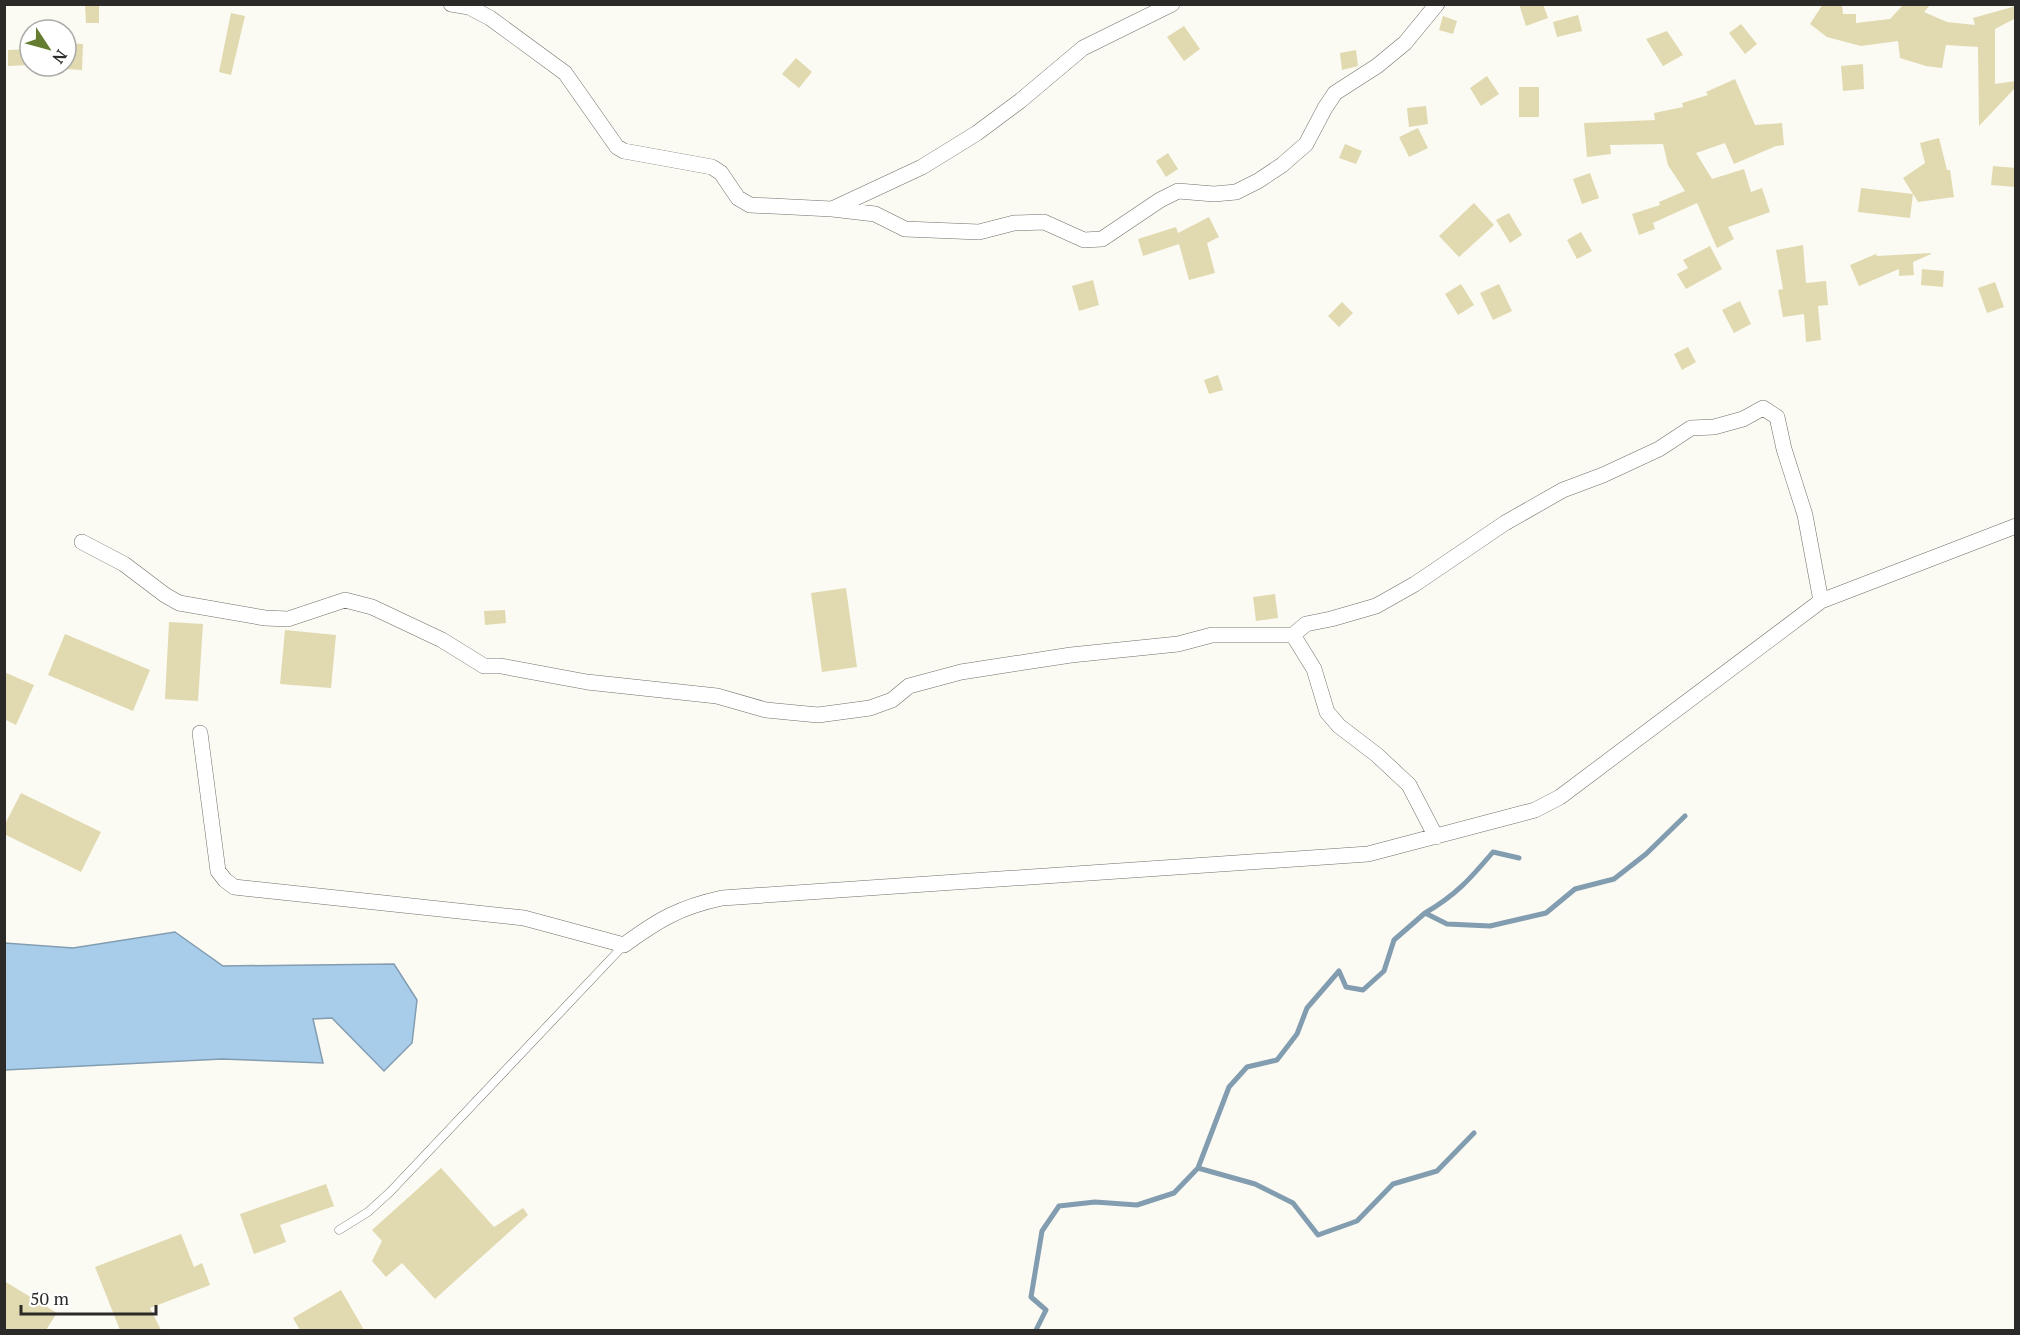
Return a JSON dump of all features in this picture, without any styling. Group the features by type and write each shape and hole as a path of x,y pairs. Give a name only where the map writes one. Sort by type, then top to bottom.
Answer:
{"street":[{"path":"451,4 469,7 490,18 566,73 617,147 624,151 712,167 721,173 738,198 750,205 832,209 875,214 905,229 980,232 1014,224 1044,222 1084,240 1102,239 1160,200 1178,191 1214,194 1236,192 1282,165 1306,144 1335,93 1377,66 1405,44 1437,4"},
{"path":"832,209 922,167 977,133 1020,101 1083,48 1172,4"},
{"path":"82,542 124,564 179,603 264,618 288,619 345,600 372,607 442,640 484,666 501,666 587,682 717,696 766,710 818,715 870,708 892,700 909,686 961,672 1071,655 1178,644 1212,635 1293,635 1306,624 1376,606 1415,584 1504,523 1563,490 1603,475 1659,449 1691,428 1714,427 1743,419 1763,408 1777,417 1784,449 1805,515 1821,601"},
{"path":"200,733 218,871 234,887 524,918 624,945 671,913 722,898 1368,854 1535,810 1560,797 1821,601 2016,526"},
{"path":"1293,635 1314,669 1327,711 1339,726 1377,755 1409,785 1436,837"}],"lane":[{"path":"339,1230 368,1212 390,1192 624,945"}],"water":[{"path":"175,932 223,966 394,964 417,1000 412,1043 384,1071 332,1018 313,1019 323,1063 222,1059 5,1070 5,943 73,948"}],"building":[{"path":"85,4 99,4 99,23 86,23"},
{"path":"1519,4 1543,4 1548,18 1526,26"},
{"path":"1823,4 1842,4 1843,14 1856,14 1856,23 1890,19 1904,4 1931,4 1924,12 1947,22 1975,25 1973,18 2016,6 2016,18 1995,29 1995,84 2016,81 2016,87 1979,126 1978,47 1946,45 1942,68 1926,66 1900,58 1898,41 1861,46 1827,37 1810,24"},
{"path":"231,13 245,16 231,75 219,72"},
{"path":"1578,15 1582,31 1557,37 1553,22"},
{"path":"1443,16 1457,21 1453,34 1439,30"},
{"path":"1741,24 1757,44 1745,54 1729,33"},
{"path":"1184,26 1200,49 1184,61 1167,37"},
{"path":"1667,31 1683,55 1663,66 1646,39"},
{"path":"78,44 83,44 82,70 78,70"},
{"path":"8,50 18,50 18,66 8,66"},
{"path":"1356,50 1358,66 1342,70 1340,53"},
{"path":"796,58 812,72 799,88 782,74"},
{"path":"1863,64 1864,89 1843,91 1841,66"},
{"path":"1487,76 1499,94 1481,106 1470,88"},
{"path":"1735,79 1755,125 1782,123 1784,145 1776,146 1734,164 1725,143 1696,153 1712,179 1744,169 1751,192 1762,188 1770,212 1728,227 1734,239 1717,248 1697,203 1653,223 1655,229 1639,235 1632,214 1660,205 1659,202 1685,191 1668,165 1663,144 1610,145 1611,154 1587,157 1584,123 1655,120 1654,113 1683,107 1682,103 1708,95 1706,92"},
{"path":"1519,87 1539,87 1539,117 1519,117"},
{"path":"1426,106 1428,124 1409,127 1407,108"},
{"path":"1418,128 1428,148 1409,157 1399,137"},
{"path":"1939,138 1947,170 1950,170 1954,197 1918,202 1903,178 1925,163 1920,143"},
{"path":"1345,144 1362,151 1356,164 1339,158"},
{"path":"1168,153 1178,169 1166,177 1156,161"},
{"path":"1993,166 2016,168 2016,187 1991,185"},
{"path":"1590,173 1599,198 1582,204 1573,179"},
{"path":"1861,188 1913,194 1910,218 1858,212"},
{"path":"1474,203 1494,225 1459,257 1439,236"},
{"path":"1509,213 1522,235 1510,243 1496,220"},
{"path":"1209,217 1219,237 1207,243 1215,273 1189,280 1179,244 1143,256 1138,239 1176,227 1178,233"},
{"path":"1581,232 1592,251 1577,259 1567,240"},
{"path":"1803,245 1806,283 1826,281 1828,305 1818,306 1821,340 1806,342 1804,314 1783,317 1778,290 1783,289 1776,250"},
{"path":"1710,246 1722,269 1686,289 1677,274 1688,268 1683,260"},
{"path":"1931,253 1913,262 1914,275 1899,276 1899,269 1859,286 1850,265 1876,254 1877,256"},
{"path":"1922,269 1944,271 1943,287 1921,285"},
{"path":"1093,280 1099,305 1079,311 1072,286"},
{"path":"1995,282 2004,307 1987,313 1978,288"},
{"path":"1461,284 1474,305 1458,315 1445,294"},
{"path":"1499,284 1512,311 1493,320 1480,293"},
{"path":"1740,301 1751,324 1734,333 1722,310"},
{"path":"1342,302 1353,313 1339,327 1328,316"},
{"path":"1688,347 1696,362 1682,370 1674,354"},
{"path":"1218,375 1223,390 1209,394 1204,380"},
{"path":"846,588 857,667 822,672 811,593"},
{"path":"1275,594 1278,618 1256,621 1253,597"},
{"path":"505,610 506,623 485,625 484,611"},
{"path":"169,622 203,624 198,701 165,699"},
{"path":"285,630 336,635 331,688 280,684"},
{"path":"65,634 150,670 133,711 48,675"},
{"path":"4,672 34,685 16,725 4,719"},
{"path":"21,793 101,832 81,872 4,834 4,826"},
{"path":"441,1168 494,1227 523,1208 528,1215 435,1299 402,1263 386,1277 372,1261 382,1241 372,1230"},
{"path":"326,1184 334,1206 280,1225 286,1242 254,1254 240,1214"},
{"path":"181,1234 194,1267 202,1263 210,1285 150,1308 161,1330 120,1330 95,1267"},
{"path":"4,1281 57,1313 46,1330 4,1330"},
{"path":"341,1290 364,1330 300,1330 293,1318"}],"waterway":[{"path":"1036,1330 1046,1310 1031,1297 1042,1231 1059,1206 1095,1202 1137,1205 1174,1193 1198,1168 1229,1087 1247,1067 1277,1060 1297,1034 1307,1008 1339,971 1346,987 1363,990 1384,971 1394,940 1425,913 1447,924 1490,926 1546,913 1575,889 1614,879 1646,854 1685,816"},
{"path":"1425,913 1462,886 1493,852 1519,858"},
{"path":"1198,1168 1255,1184 1293,1203 1318,1235 1357,1221 1393,1184 1437,1171 1474,1133"}]}
